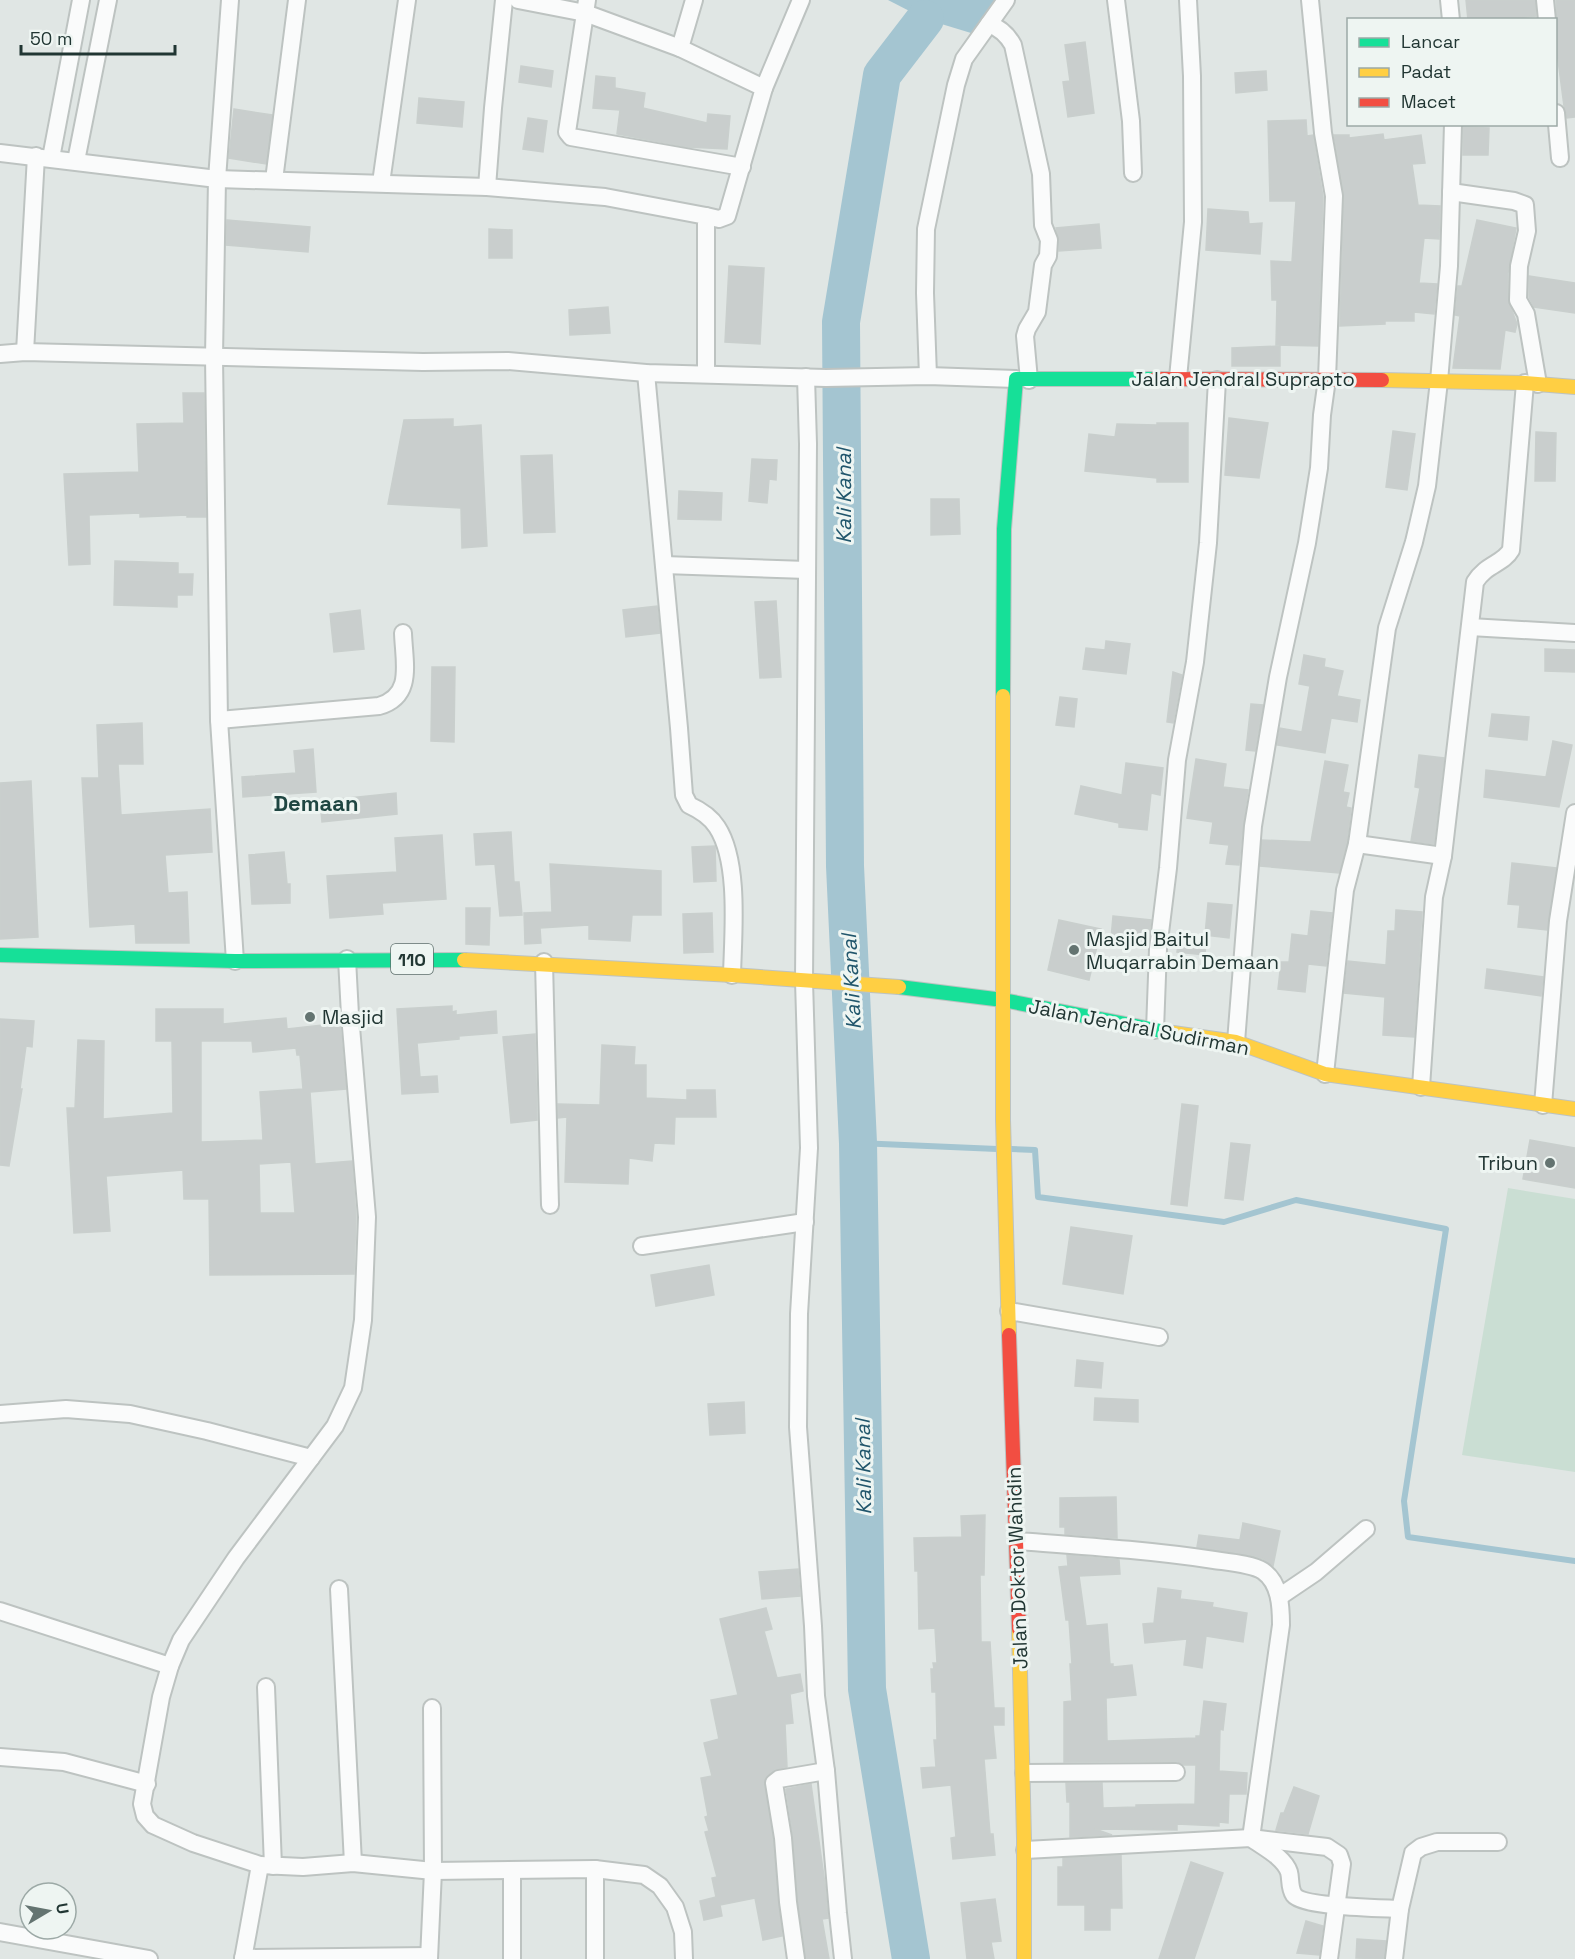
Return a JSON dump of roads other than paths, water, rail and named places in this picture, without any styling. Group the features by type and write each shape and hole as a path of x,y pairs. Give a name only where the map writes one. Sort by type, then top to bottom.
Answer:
{"main road":[{"name":"Jalan Jendral Suprapto","path":"1022,379 1327,379 1575,387"},
{"name":"Jalan Doktor Wahidin","path":"1022,379 1004,529 1002,1118 1024,1773 1026,1850 1024,1959"},
{"name":"110","path":"0,956 235,961 347,959 544,962 804,981"},
{"name":"Jalan Jendral Sudirman","path":"804,981 914,988 1003,1000 1155,1030 1236,1042 1325,1074 1575,1109"}],"street":[{"path":"25,352 43,157 81,0"},
{"path":"76,161 108,0"},
{"path":"230,0 217,179 214,357 219,720 235,961"},
{"path":"274,180 297,0"},
{"path":"381,183 407,0"},
{"path":"487,187 504,0"},
{"path":"518,0 586,6 764,88"},
{"path":"680,48 694,0"},
{"path":"0,153 217,179 487,187 605,197 719,219 727,216 764,88 801,0"},
{"path":"928,376 925,293 926,229 956,85 964,59 1006,0"},
{"path":"1116,0 1131,121 1133,173"},
{"path":"1179,378 1192,222 1192,76 1188,0"},
{"path":"1236,1042 1253,826 1278,677 1311,522 1319,468 1327,379 1334,196 1323,133 1310,0"},
{"path":"1449,0 1451,18"},
{"path":"1545,0 1547,18"},
{"path":"586,6 567,132 571,137 742,167"},
{"path":"989,24 998,27 1009,37 1013,45 1041,174 1042,225 1049,240 1048,256 1043,265 1037,312 1026,329 1022,379"},
{"path":"1557,124 1560,158"},
{"path":"1325,1074 1345,890 1357,844 1387,628 1414,542 1427,486 1449,266 1453,126"},
{"path":"1421,1087 1434,897 1443,856 1475,582 1482,572 1508,555 1511,550 1531,384 1526,314 1518,300 1519,266 1527,231 1524,205 1514,201 1451,192"},
{"path":"706,216 706,374"},
{"name":"Jalan Jendral Suprapto","path":"0,354 25,352 411,361 508,361 646,373 826,378 928,376 1022,379"},
{"path":"646,373 680,728 684,795 688,805 702,811 717,826 725,843 732,881 732,975"},
{"path":"806,377 808,444 804,981 809,1148 799,1314 798,1427 816,1696 826,1771 843,1959"},
{"path":"1155,1030 1158,949 1168,868 1177,760 1195,662 1208,543 1217,380"},
{"path":"664,565 807,570"},
{"path":"1470,627 1575,633"},
{"path":"219,720 379,706 391,703 398,698 404,685 403,633"},
{"path":"1543,1105 1558,921 1575,813"},
{"path":"1357,844 1443,856"},
{"path":"347,959 367,1217 363,1320 353,1388 335,1426 236,1558 181,1640 161,1697 147,1784 141,1804 145,1816 153,1825 193,1843 267,1866 353,1863 433,1871 596,1869 644,1875 660,1886 675,1907 683,1932 684,1959"},
{"path":"544,962 550,1205"},
{"path":"642,1246 805,1222"},
{"path":"1009,1311 1159,1337"},
{"path":"0,1414 66,1409 130,1414 310,1458"},
{"path":"1279,1597 1316,1572 1365,1529"},
{"path":"1017,1541 1154,1551 1262,1570 1271,1579 1279,1597 1281,1625 1251,1838"},
{"path":"339,1589 353,1863"},
{"path":"0,1611 170,1666"},
{"path":"266,1687 267,1866 243,1959 429,1957 433,1871 432,1708"},
{"path":"0,1757 64,1762 147,1784"},
{"path":"796,1959 788,1902 783,1838 774,1783 779,1779 826,1771"},
{"path":"1024,1773 1176,1772"},
{"path":"1251,1838 1284,1863 1293,1893 1298,1899 1337,1906 1400,1909"},
{"path":"1026,1850 1251,1838 1327,1847 1335,1851 1342,1864 1329,1959"},
{"path":"1394,1959 1400,1909 1413,1853 1421,1847 1437,1842 1498,1842"},
{"path":"595,1959 596,1869"},
{"path":"512,1870 512,1959"},
{"path":"0,1932 57,1951 148,1959"}],"water":[{"path":"888,0 998,0 971,33 925,19"}],"waterway":[{"name":"Kali Kanal","path":"911,1959 867,1689 858,1143 845,866 841,322 882,75 925,19"},
{"path":"858,1143 997,1149"},
{"path":"1011,1149 1035,1150 1038,1197 1224,1222 1296,1200 1446,1229 1404,1501 1408,1537 1575,1561"}],"place":[{"name":"Masjid Baitul Muqarrabin Demaan","path":"1074,950"},
{"name":"Masjid","path":"310,1017"},
{"name":"Tribun","path":"1550,1163"}],"district":[{"name":"Demaan","path":"316,803"}]}
